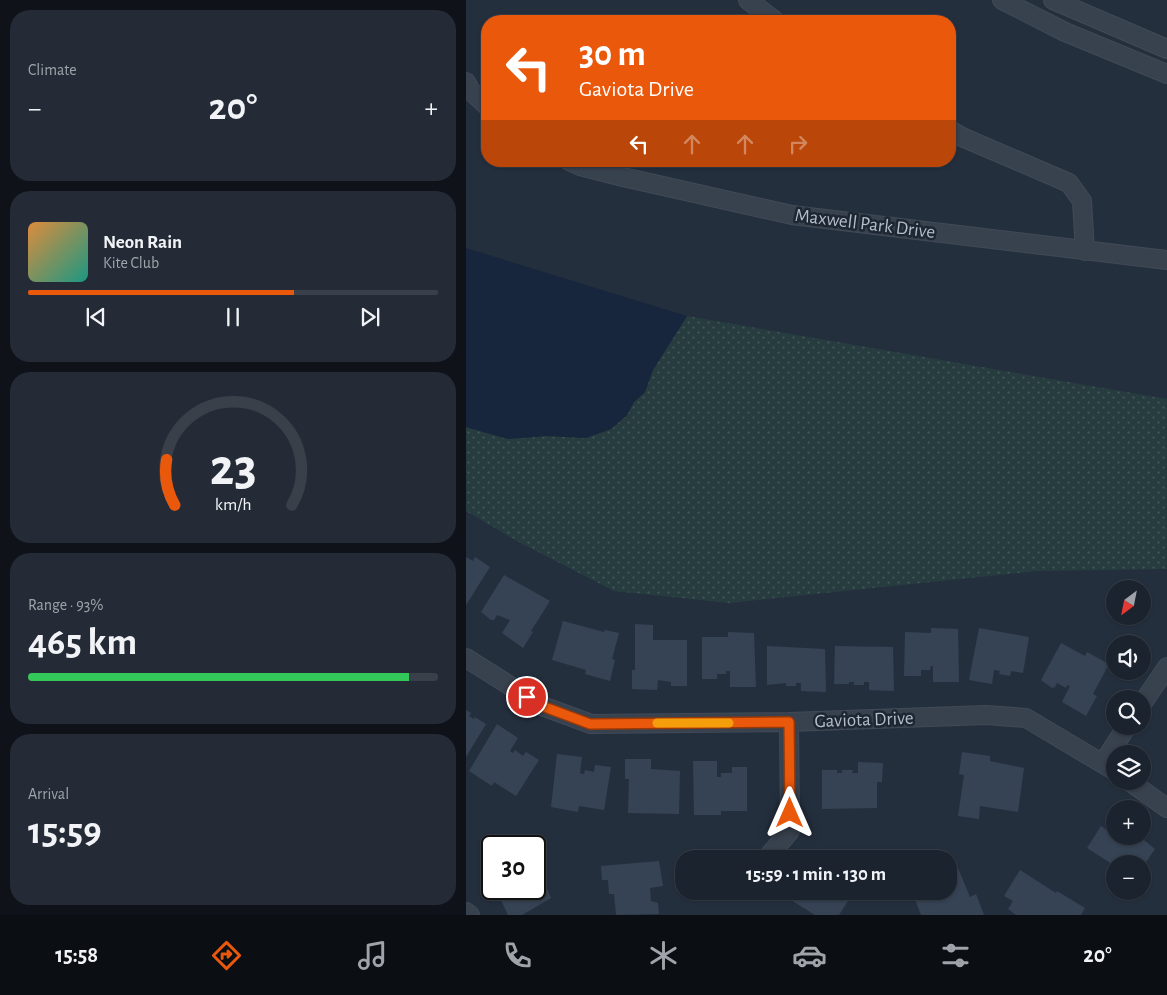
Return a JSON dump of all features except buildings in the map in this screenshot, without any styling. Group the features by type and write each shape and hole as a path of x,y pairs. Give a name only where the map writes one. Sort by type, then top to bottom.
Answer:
{"street":[{"path":"748,0 767,15"},
{"path":"1002,0 1065,32 1167,74"},
{"path":"1053,0 1167,49"},
{"path":"466,82 481,100"},
{"path":"956,133 1069,183 1082,200 1085,251"},
{"name":"Maxwell Park Drive","path":"584,167 792,215 1167,260"},
{"name":"Gaviota Drive","path":"466,658 542,706 590,724 789,722 986,715 1026,718 1106,765"},
{"path":"1151,691 1167,667"},
{"path":"774,850 790,832 789,722"},
{"path":"1142,790 1167,808"},
{"path":"466,912 470,915"}],"green space":[{"path":"687,316 1167,399 1167,569 1037,571 729,603 614,591 515,540 466,511 466,427 508,439 547,436 586,438 611,429 627,415 634,402 645,392 653,370"}],"water":[{"path":"466,248 687,316 653,370 645,392 634,402 627,415 611,429 586,438 547,436 508,439 466,427"}],"slow traffic":[{"path":"657,723 729,723"}],"route":[{"path":"527,697 542,706 590,724 789,722 790,813"}]}
